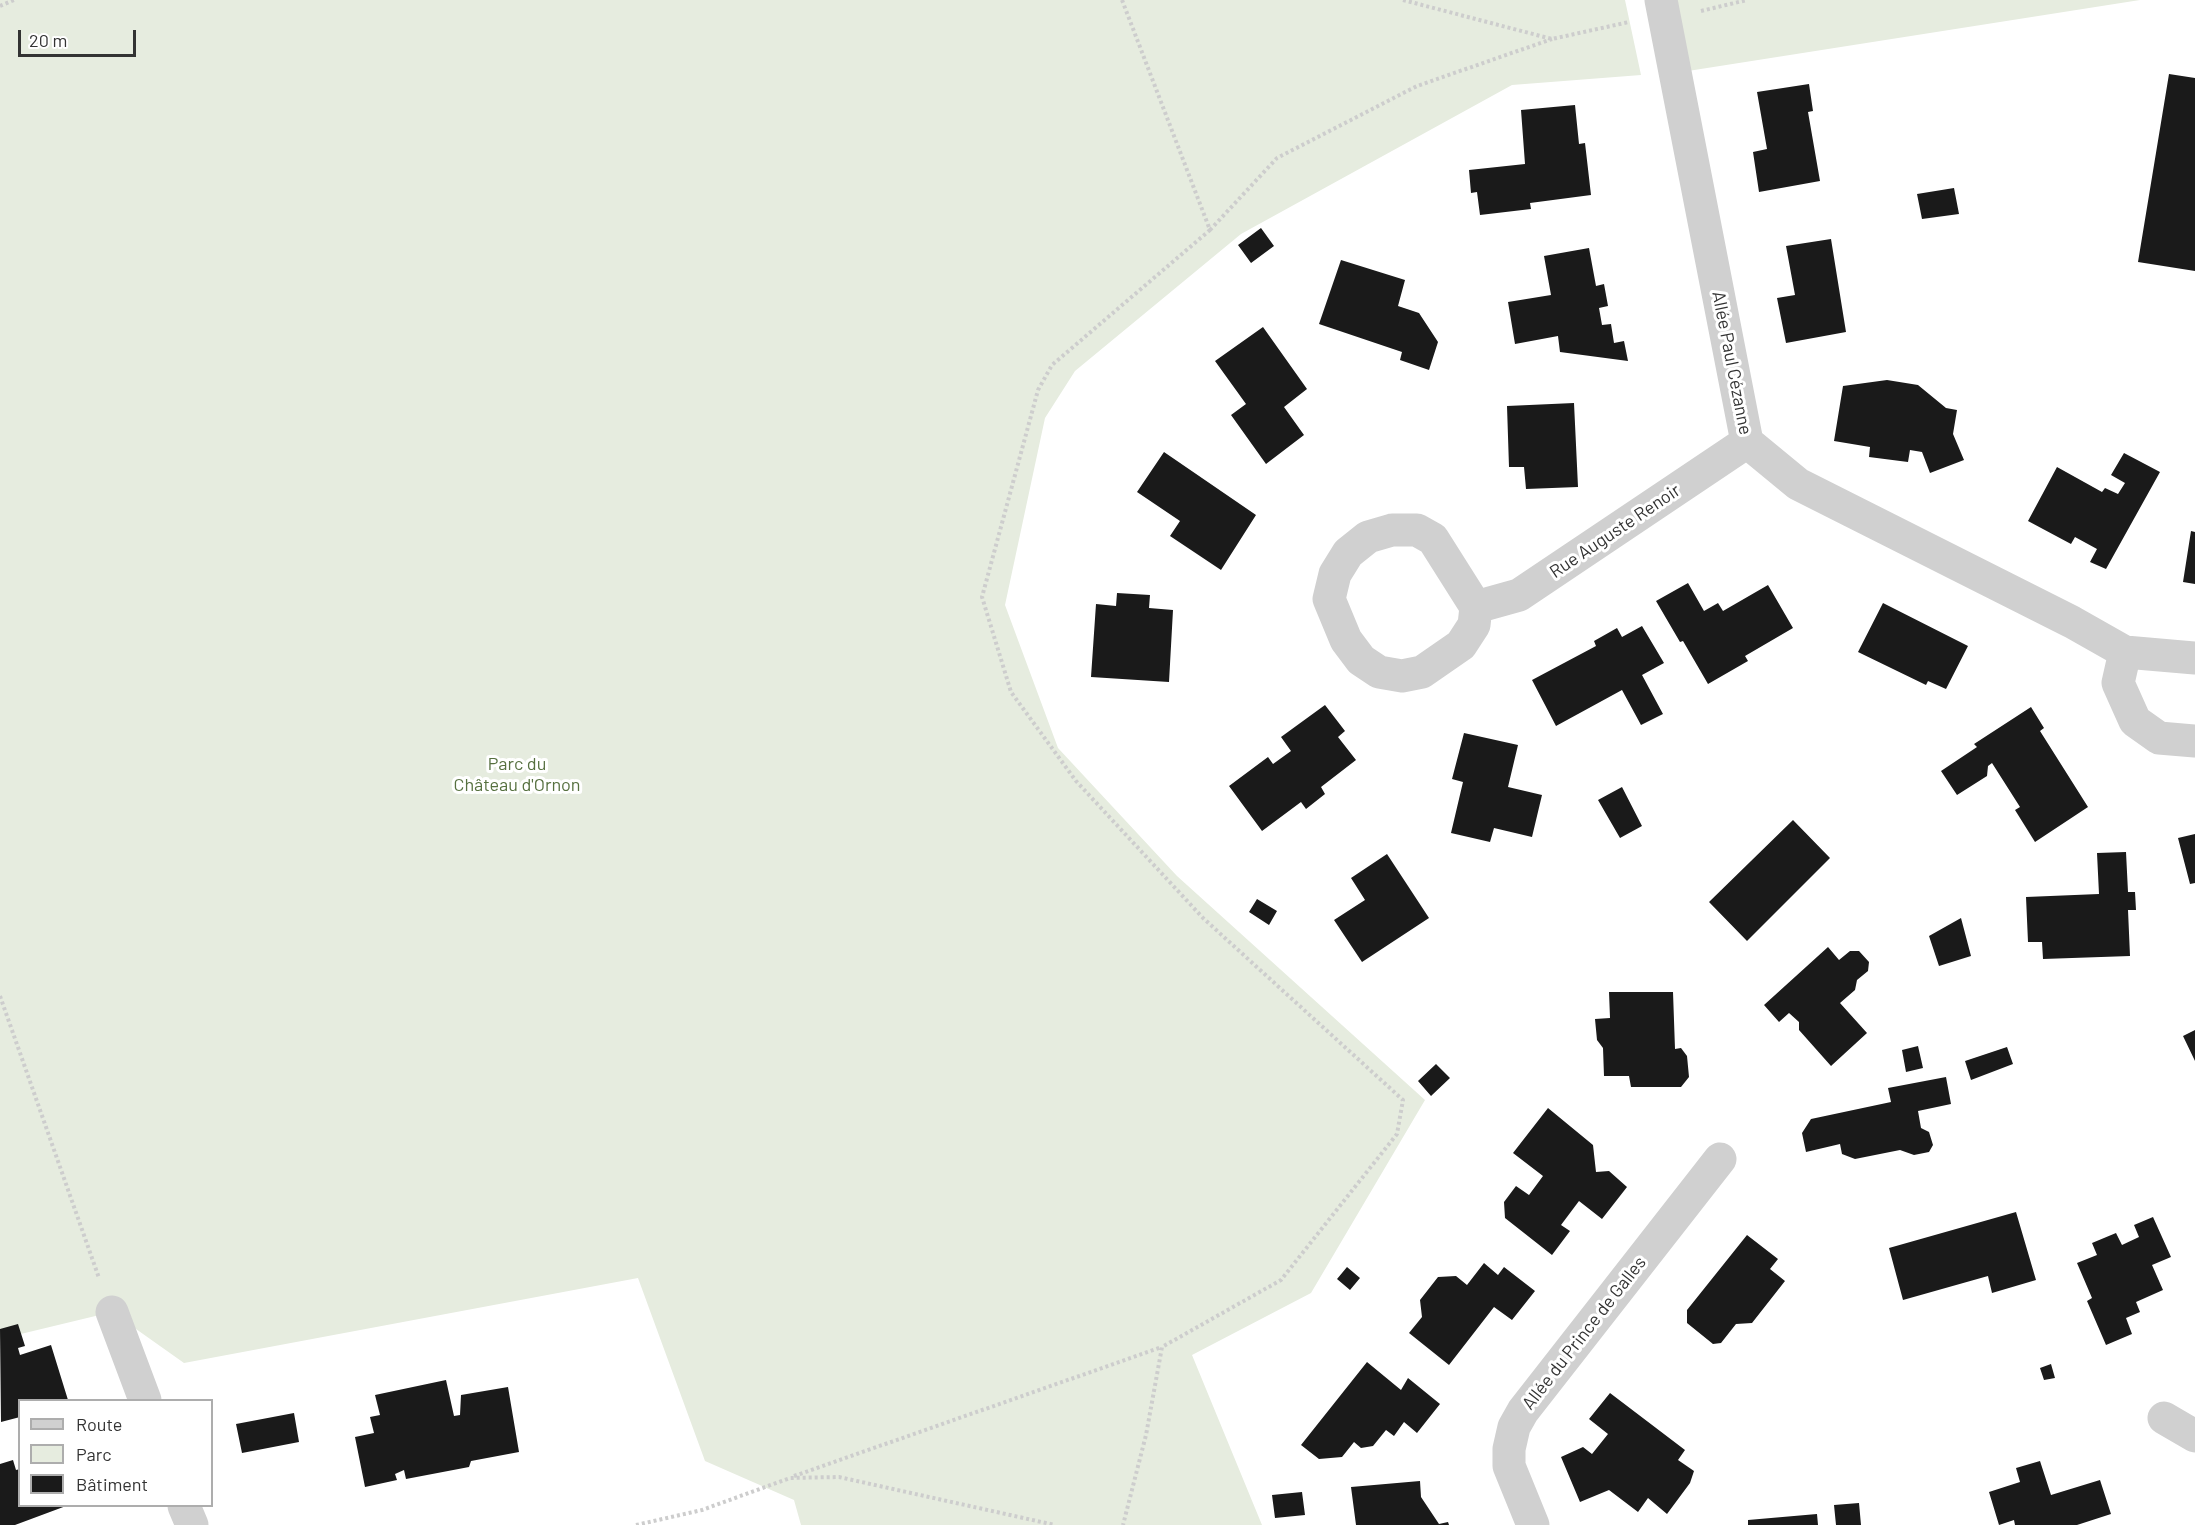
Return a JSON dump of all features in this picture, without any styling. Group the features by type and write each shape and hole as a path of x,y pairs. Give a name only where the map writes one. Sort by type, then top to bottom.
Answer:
{"street":[{"name":"Allée Paul Cézanne","path":"1662,7 1748,442 1798,484 2062,617 2125,652 2195,658"},
{"name":"Rue Auguste Renoir","path":"1476,607 1519,595 1748,442"},
{"path":"1392,530 1417,530 1433,539 1476,607 1474,625 1461,645 1422,672 1402,676 1379,672 1361,660 1346,640 1329,599 1335,574 1348,553 1368,537 1392,530"},
{"path":"2125,652 2118,683 2135,721 2159,738 2195,741"},
{"name":"Allée du Prince de Galles","path":"1533,1525 1509,1466 1509,1449 1514,1427 1523,1411 1720,1159"},
{"path":"112,1312 144,1399"},
{"path":"2164,1418 2195,1436"},
{"path":"184,1507 192,1525"}],"path":[{"path":"0,6 14,0"},
{"path":"1122,0 1210,230"},
{"path":"1402,0 1552,39"},
{"path":"636,1525 702,1510 1162,1347 1281,1280 1397,1134 1403,1100 1203,918 1076,781 1011,692 982,597 1038,390 1052,365 1210,230 1276,158 1417,86 1552,39 1662,7 1693,13 1747,0"},
{"path":"0,996 112,1312"},
{"path":"1123,1525 1146,1435 1162,1347"},
{"path":"790,1478 839,1477 1055,1525"}],"green space":[{"name":"Parc du Château d'Ornon","path":"0,0 1625,0 1641,75 1512,85 1241,234 1075,371 1045,418 1005,605 1058,748 1177,876 1425,1100 1311,1293 1192,1355 1262,1525 801,1525 794,1500 705,1461 638,1278 184,1363 112,1312 0,1339"},
{"path":"1676,0 2140,0 1688,71"}],"building":[{"path":"2169,74 2195,78 2195,271 2138,262"},
{"path":"1809,84 1813,111 1808,112 1820,181 1759,192 1753,152 1767,149 1757,92"},
{"path":"1575,105 1579,144 1585,143 1591,195 1530,203 1531,209 1480,215 1477,192 1471,193 1469,170 1525,164 1521,110"},
{"path":"1954,188 1959,214 1922,219 1917,194"},
{"path":"1261,228 1274,246 1251,263 1238,245"},
{"path":"1831,239 1846,332 1786,343 1777,298 1795,295 1786,246"},
{"path":"1589,248 1596,286 1604,284 1608,306 1599,308 1602,325 1611,324 1614,343 1624,341 1628,361 1560,352 1558,336 1515,344 1508,302 1551,295 1544,256"},
{"path":"1341,260 1405,280 1398,306 1419,313 1438,342 1429,370 1400,360 1402,352 1319,324"},
{"path":"1263,327 1307,389 1284,407 1304,435 1266,464 1231,415 1246,404 1215,361"},
{"path":"1887,380 1918,385 1946,408 1957,410 1953,434 1964,460 1930,473 1922,452 1910,450 1908,462 1869,457 1870,447 1834,441 1843,386"},
{"path":"1574,403 1578,487 1526,489 1524,467 1509,467 1507,406"},
{"path":"1164,452 1256,515 1221,570 1170,536 1180,521 1137,492"},
{"path":"2124,453 2160,472 2106,569 2090,562 2097,549 2075,537 2071,544 2028,521 2057,467 2102,492 2105,488 2118,494 2125,483 2111,475"},
{"path":"2191,531 2195,532 2195,584 2183,582"},
{"path":"1688,583 1704,611 1718,603 1723,611 1768,585 1793,628 1745,656 1748,661 1708,684 1656,601"},
{"path":"1117,593 1150,595 1149,608 1173,610 1169,682 1091,677 1096,604 1116,606"},
{"path":"1883,603 1968,646 1946,689 1928,681 1926,685 1858,652"},
{"path":"1642,626 1664,663 1642,675 1663,714 1641,725 1622,690 1556,726 1532,680 1596,646 1594,641 1617,628 1622,637"},
{"path":"1325,705 1345,731 1338,737 1356,760 1321,787 1325,794 1306,809 1301,802 1262,831 1229,786 1268,757 1273,764 1291,751 1281,737"},
{"path":"2031,707 2044,728 2040,731 2088,807 2035,842 2015,810 2020,807 1992,763 1988,766 1987,776 1957,795 1941,771 1977,747 1974,744"},
{"path":"1464,733 1518,745 1508,787 1542,795 1532,837 1494,828 1490,842 1451,833 1463,782 1452,779"},
{"path":"1622,787 1642,826 1620,838 1598,800"},
{"path":"1793,820 1830,858 1747,941 1709,902"},
{"path":"2195,834 2195,883 2190,884 2178,838"},
{"path":"2126,852 2128,892 2135,892 2136,910 2128,910 2130,956 2043,959 2042,942 2028,942 2026,897 2099,894 2097,853"},
{"path":"1387,854 1429,918 1362,962 1334,920 1365,900 1351,878"},
{"path":"1257,899 1277,911 1269,925 1249,912"},
{"path":"1961,918 1971,956 1939,966 1929,936"},
{"path":"1828,947 1839,960 1850,951 1859,951 1869,962 1868,971 1857,980 1855,990 1840,1003 1867,1033 1831,1066 1799,1030 1799,1022 1789,1013 1779,1022 1764,1005"},
{"path":"1609,992 1673,992 1675,1049 1681,1048 1687,1056 1689,1077 1681,1087 1631,1087 1629,1076 1604,1076 1603,1048 1597,1040 1595,1019 1610,1018"},
{"path":"2195,1030 2195,1061 2183,1036"},
{"path":"1918,1046 1923,1068 1906,1072 1902,1050"},
{"path":"2007,1047 2013,1064 1971,1080 1965,1061"},
{"path":"1436,1064 1450,1078 1431,1096 1418,1081"},
{"path":"1946,1077 1951,1104 1918,1111 1921,1128 1929,1132 1933,1145 1929,1152 1914,1155 1900,1150 1855,1159 1842,1154 1840,1144 1806,1152 1802,1133 1811,1119 1891,1102 1888,1088"},
{"path":"1548,1108 1593,1145 1596,1172 1609,1171 1627,1187 1602,1219 1579,1201 1561,1225 1570,1231 1552,1255 1505,1218 1504,1202 1516,1186 1529,1195 1543,1176 1513,1153"},
{"path":"2016,1212 2036,1280 1992,1293 1988,1276 1903,1300 1889,1248"},
{"path":"2153,1217 2171,1257 2152,1265 2163,1290 2136,1302 2140,1312 2126,1318 2132,1334 2106,1345 2087,1301 2092,1298 2077,1263 2097,1255 2092,1243 2116,1233 2122,1245 2139,1237 2134,1225"},
{"path":"1747,1235 1778,1259 1770,1269 1785,1281 1752,1323 1736,1324 1721,1343 1713,1344 1687,1323 1687,1310"},
{"path":"1484,1263 1498,1275 1504,1267 1535,1291 1512,1320 1494,1307 1449,1365 1409,1333 1422,1317 1420,1300 1438,1277 1456,1276 1467,1285"},
{"path":"1347,1267 1360,1278 1350,1290 1337,1279"},
{"path":"18,1324 25,1346 18,1348 20,1355 51,1345 68,1399 18,1399 18,1418 1,1422 0,1329"},
{"path":"1367,1362 1401,1390 1408,1378 1440,1404 1417,1433 1404,1422 1394,1436 1386,1430 1373,1446 1361,1448 1354,1442 1342,1457 1319,1459 1301,1445"},
{"path":"2051,1364 2055,1378 2044,1380 2040,1368"},
{"path":"446,1380 454,1416 460,1415 461,1395 508,1387 519,1452 471,1461 469,1467 406,1479 404,1470 395,1474 397,1480 365,1487 355,1437 374,1433 370,1417 380,1415 375,1395"},
{"path":"1610,1393 1685,1450 1678,1460 1694,1471 1690,1483 1667,1514 1648,1498 1638,1512 1609,1490 1580,1502 1561,1457 1583,1447 1592,1454 1608,1434 1589,1419"},
{"path":"294,1413 299,1442 242,1453 236,1424"},
{"path":"13,1460 16,1470 18,1470 18,1507 63,1507 15,1525 0,1525 0,1464"},
{"path":"2040,1461 2051,1495 2100,1480 2111,1514 2077,1525 2015,1525 2014,1520 1999,1525 1989,1492 2020,1482 2016,1468"},
{"path":"1420,1481 1421,1497 1439,1524 1448,1522 1449,1525 1356,1525 1351,1487"},
{"path":"1302,1492 1305,1515 1275,1518 1272,1495"},
{"path":"1859,1503 1861,1525 1836,1525 1834,1505"},
{"path":"1817,1514 1818,1525 1748,1525 1748,1520"}]}
